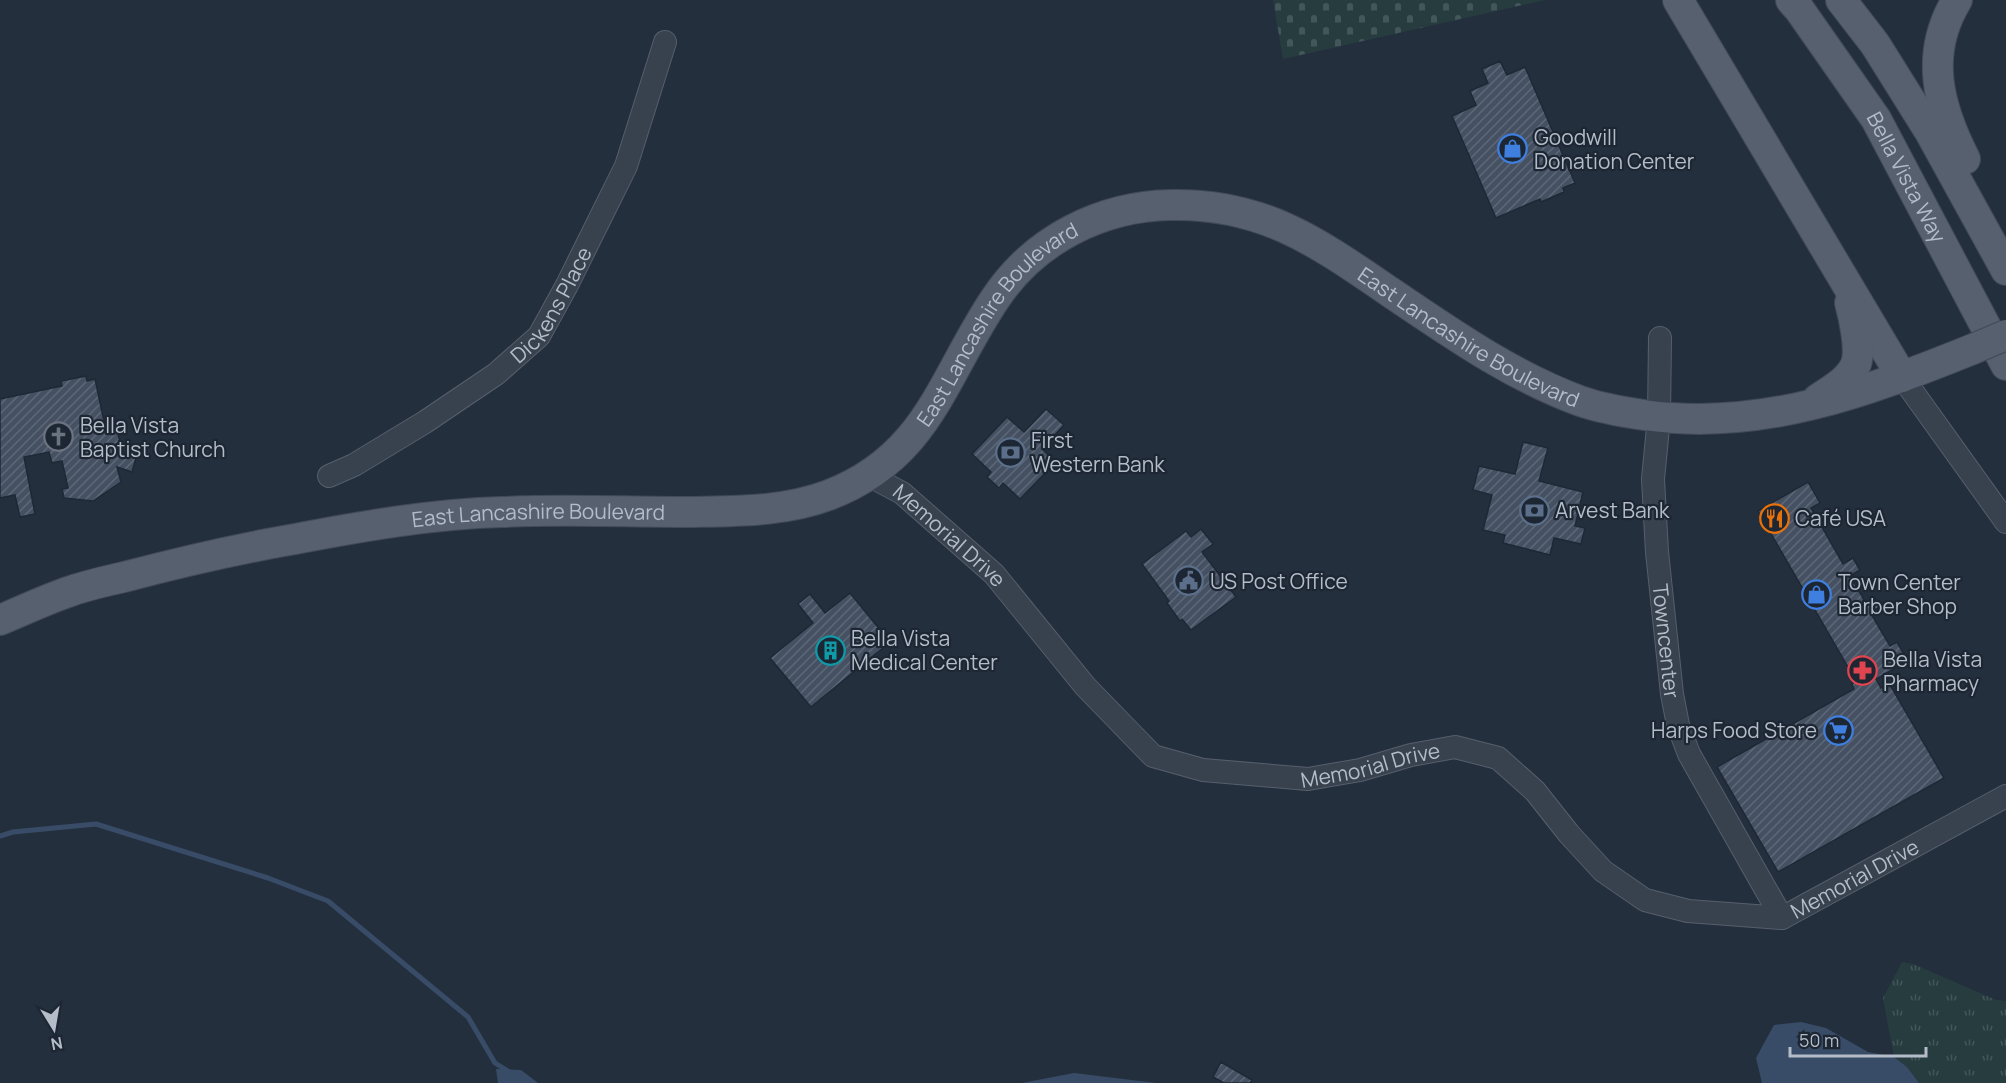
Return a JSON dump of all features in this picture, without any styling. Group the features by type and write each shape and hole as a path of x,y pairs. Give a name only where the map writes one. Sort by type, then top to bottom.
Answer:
{"main road":[{"path":"1678,0 1902,377"},
{"name":"Bella Vista Way","path":"1791,0 1876,119 2006,365"},
{"name":"Bella Vista Way","path":"1841,0 1875,44 1930,132 2006,270"},
{"path":"1957,0 1946,18 1936,61 1940,95 1953,134 2006,236"},
{"name":"East Lancashire Boulevard","path":"0,620 73,590 200,557 342,530 437,516 502,512 740,511 780,508 827,496 870,476 890,460 909,440 939,399 996,297 1024,264 1044,246 1079,225 1123,210 1167,205 1219,206 1267,219 1326,248 1476,351 1533,381 1583,402 1624,412 1659,417 1706,420 1754,416 1806,407 1902,377 2006,335"},
{"path":"1806,407 1843,381 1856,363 1857,326 1844,280"}],"street":[{"name":"Dickens Place","path":"329,476 354,465 434,416 496,374 538,336 567,285 626,166 665,42"},
{"name":"Towncenter","path":"1660,338 1659,417 1653,479 1657,552 1672,694 1678,725 1689,754 1782,918"},
{"path":"1902,377 2006,522"},
{"name":"Memorial Drive","path":"870,476 903,493 994,574 1078,679 1153,756 1203,770 1308,779 1360,770 1411,755 1455,747 1498,758 1535,792 1603,871 1645,900 1689,912 1782,918 2006,796"}],"green space":[{"path":"1273,0 1545,0 1283,59"},
{"path":"1902,962 1913,964 1996,1000 2006,1001 2006,1083 1919,1083 1907,1067 1894,1057 1883,998"}],"water":[{"path":"1801,1022 1826,1028 1868,1052 1894,1057 1907,1067 1919,1083 1762,1083 1756,1058 1774,1025"},
{"path":"496,1069 521,1070 538,1083 498,1083"},
{"path":"1074,1073 1156,1083 1022,1083"}],"building":[{"name":"Goodwill Donation Center","path":"1500,61 1507,75 1525,67 1575,183 1563,188 1564,192 1541,202 1540,199 1496,218 1452,116 1476,105 1470,91 1488,83 1482,69"},
{"name":"Bella Vista Baptist Church","path":"86,376 87,381 95,379 105,426 116,423 121,448 119,452 136,458 132,472 117,467 121,482 93,501 64,498 62,489 68,488 62,461 52,463 49,452 24,457 35,514 20,517 15,495 0,498 0,399 62,386 61,381"},
{"name":"First Western Bank","path":"1046,409 1064,425 1042,449 1056,462 1020,499 1003,483 999,488 987,477 991,472 972,454 1007,417 1024,432"},
{"name":"Arvest Bank","path":"1523,442 1548,448 1539,481 1583,492 1575,526 1585,528 1581,544 1554,538 1550,555 1503,543 1505,535 1483,530 1492,495 1473,490 1479,466 1515,474"},
{"path":"1808,482 1820,503 1811,508 1843,564 1853,558 1860,570 1850,576 1866,603 1875,598 1880,607 1870,612 1890,646 1897,642 1908,661 1876,679 1881,688 1889,683 1944,778 1778,872 1717,767 1854,689 1852,684 1856,681 1758,511"},
{"name":"US Post Office","path":"1201,529 1213,544 1202,552 1236,597 1191,630 1182,619 1180,621 1167,603 1169,601 1142,564 1186,531 1191,537"},
{"name":"Bella Vista Medical Center","path":"850,593 890,642 811,707 770,658 813,623 798,604 810,594 825,613"},
{"path":"1221,1062 1252,1080 1250,1083 1224,1083 1213,1077"}],"waterway":[{"path":"0,836 13,832 96,824 268,878 328,901 468,1017 495,1063 511,1073"}],"place":[{"name":"Goodwill Donation Center","path":"1513,149"},
{"name":"Bella Vista Baptist Church","path":"59,437"},
{"name":"First Western Bank","path":"1010,452"},
{"name":"Arvest Bank","path":"1534,510"},
{"name":"Café USA","path":"1774,518"},
{"name":"US Post Office","path":"1189,581"},
{"name":"Town Center Barber Shop","path":"1817,594"},
{"name":"Bella Vista Medical Center","path":"830,650"},
{"name":"Bella Vista Pharmacy","path":"1862,671"},
{"name":"Harps Food Store","path":"1838,730"}]}
